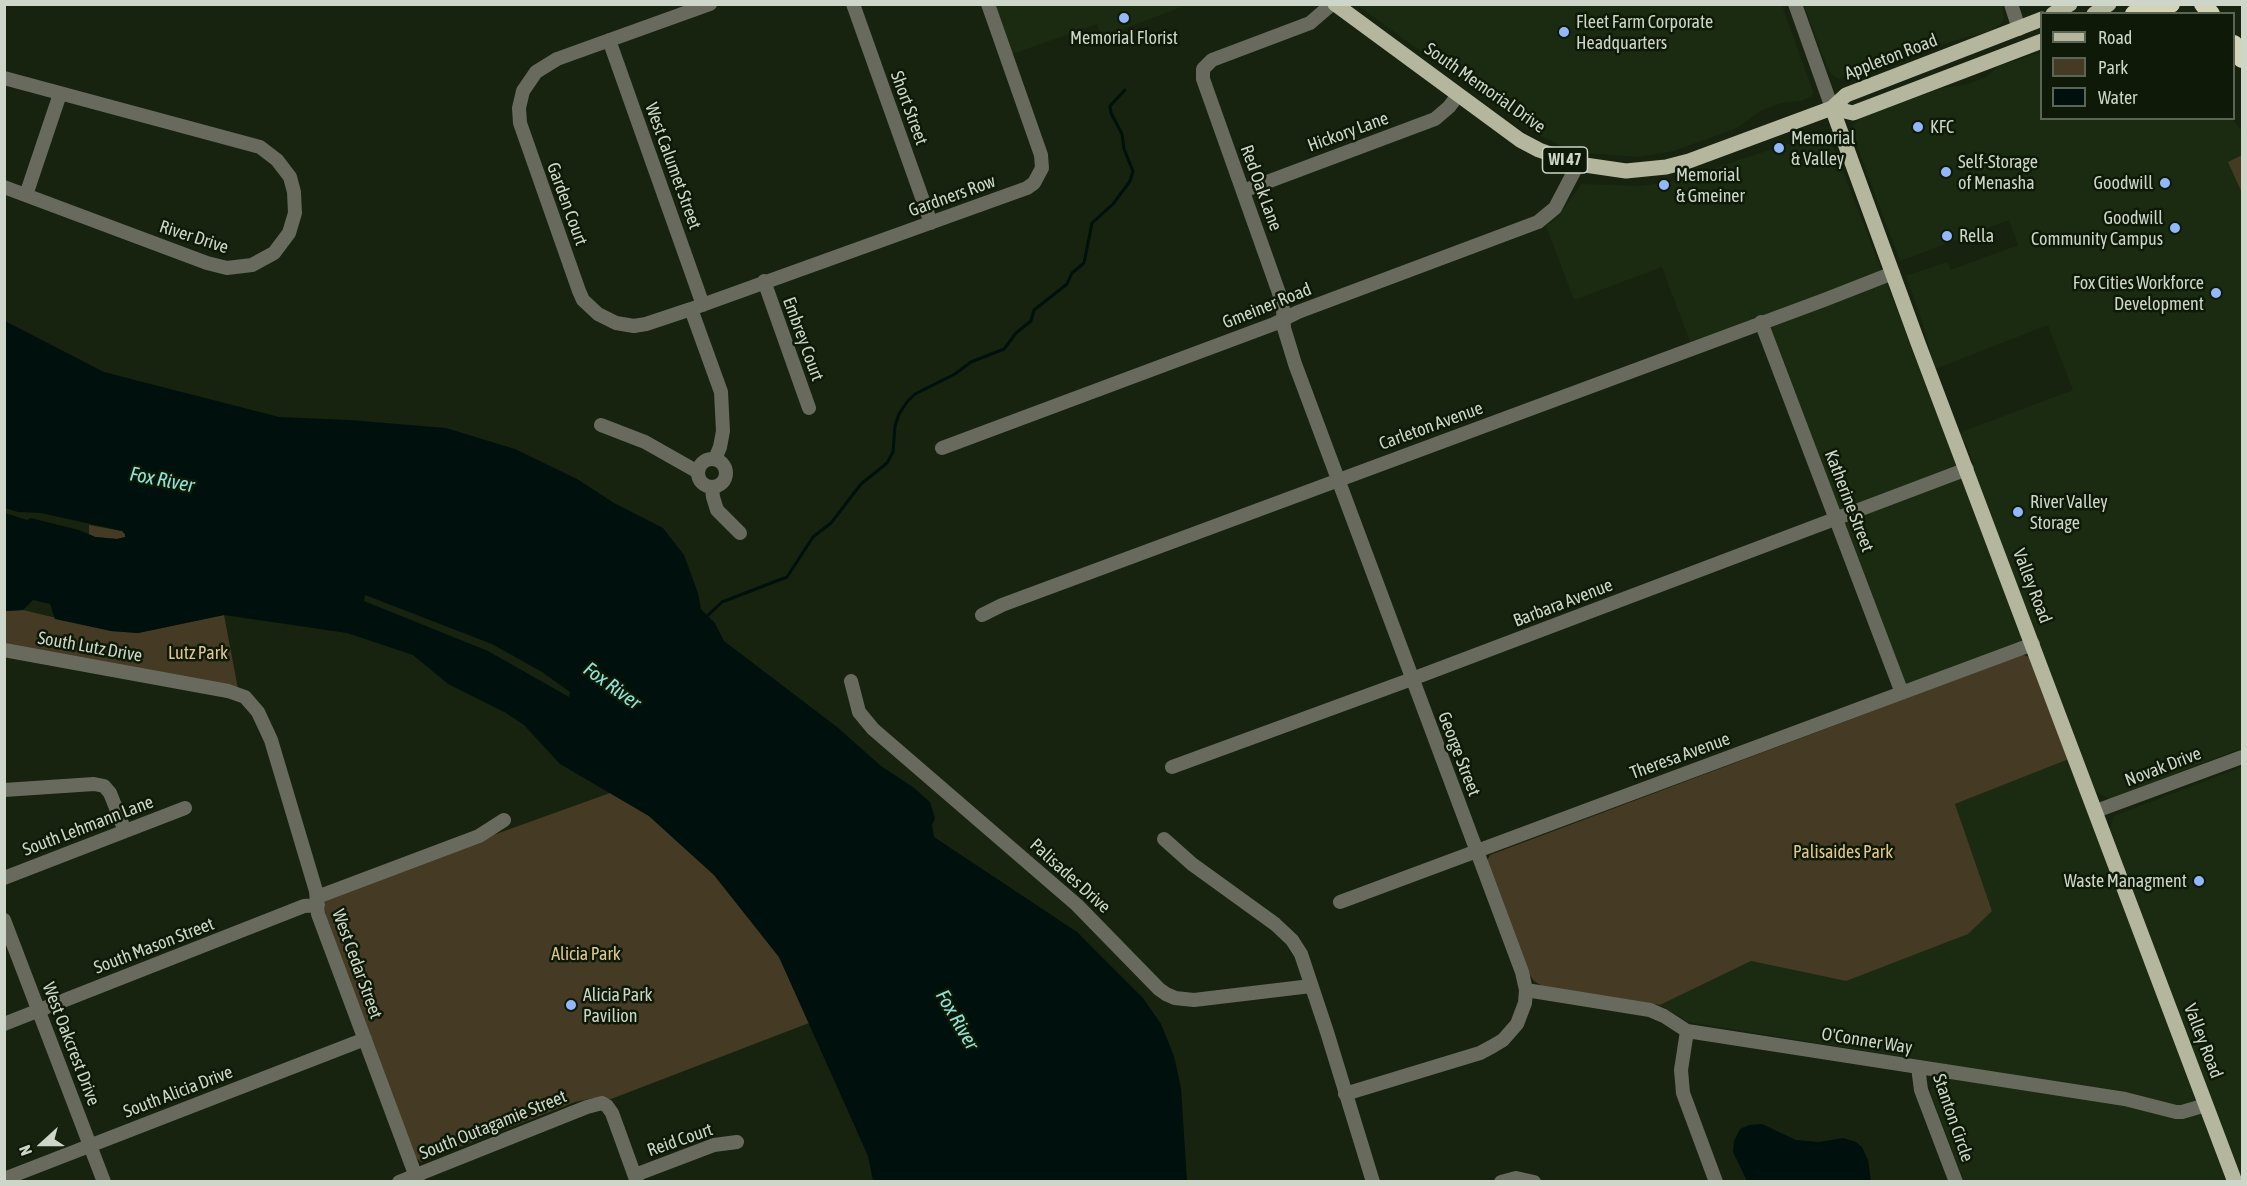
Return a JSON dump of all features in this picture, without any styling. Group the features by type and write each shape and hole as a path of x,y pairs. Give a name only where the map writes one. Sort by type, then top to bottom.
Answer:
{"highway":[{"path":"2141,12 2171,4"}],"main road":[{"name":"South Memorial Drive","path":"1333,4 1520,140 1539,150 1578,164 1626,171 1666,167 1832,108"},
{"path":"2056,12 2070,4"},
{"name":"Appleton Road","path":"1832,108 1846,95 2040,20"},
{"name":"Appleton Road","path":"1832,108 1853,113 2040,42"},
{"name":"Valley Road","path":"1832,108 2235,1182"}],"street":[{"path":"609,40 710,4"},
{"name":"Short Street","path":"853,4 931,223"},
{"name":"Gardners Row","path":"697,307 1027,188 1039,176 1042,168 1041,154 988,4"},
{"name":"Red Oak Lane","path":"1284,319 1279,293 1203,79 1203,69 1212,60 1310,23 1333,4"},
{"name":"Valley Road","path":"1795,4 1832,108"},
{"path":"2011,4 2019,29"},
{"name":"West Calumet Street","path":"609,40 697,307 721,392 723,431 715,459"},
{"name":"Garden Court","path":"609,40 557,59 540,68 523,91 519,108 520,123 579,291 589,306 597,314 610,321 634,326 697,307"},
{"name":"River Drive","path":"4,78 250,144 267,151 282,165 290,177 295,199 292,225 285,241 267,258 243,267 226,268 207,263 4,187"},
{"path":"26,195 60,94"},
{"name":"Hickory Lane","path":"1243,191 1435,119 1449,107 1458,95"},
{"name":"Gmeiner Road","path":"942,448 1538,222 1555,208 1578,164"},
{"name":"Carleton Avenue","path":"982,615 1002,605 1893,273"},
{"name":"Embrey Court","path":"764,281 809,408"},
{"name":"George Street","path":"1284,319 1288,342 1522,972 1526,990 1525,1003 1517,1024 1503,1040 1493,1046 1480,1053 1345,1094"},
{"name":"Katherine Street","path":"1761,322 1902,693"},
{"path":"601,425 645,442 698,472 703,485 712,488 721,484 726,477 723,464 715,459 701,464 698,472"},
{"name":"Barbara Avenue","path":"1172,767 1412,679 1966,469"},
{"path":"712,488 717,510 740,533"},
{"name":"Theresa Avenue","path":"1340,902 2033,644"},
{"name":"South Lutz Drive","path":"4,650 239,694"},
{"name":"Palisades Drive","path":"851,681 860,712 873,729 1077,905 1166,994 1175,998 1194,1000 1311,986"},
{"name":"West Cedar Street","path":"239,694 245,697 258,712 267,731 318,901 318,914 417,1178"},
{"name":"Novak Drive","path":"2096,811 2242,757"},
{"path":"4,790 94,784 104,786 111,793 125,831"},
{"name":"South Lehmann Lane","path":"4,878 185,808"},
{"name":"South Mason Street","path":"4,1024 479,836 504,820"},
{"path":"1164,839 1192,864 1282,929 1292,940 1300,954 1311,986 1373,1182"},
{"name":"West Oakcrest Drive","path":"4,920 104,1182"},
{"name":"O'Conner Way","path":"1526,990 1650,1010 1687,1030 2125,1099 2176,1112 2206,1105"},
{"path":"1687,1030 1681,1070 1683,1093 1716,1182"},
{"name":"South Alicia Drive","path":"4,1179 365,1040"},
{"name":"Stanton Circle","path":"1918,1067 1922,1090 1956,1182"},
{"name":"South Outagamie Street","path":"399,1182 417,1178 587,1107 602,1103 608,1106 612,1113 636,1178"},
{"name":"Reid Court","path":"636,1178 714,1145 737,1142"},
{"path":"1501,1182 1516,1178 1534,1182"}],"shaded area":[{"path":"990,5 1187,5 1102,37 1097,24 1007,56"},
{"path":"1357,5 1782,5 1813,92 1812,96 1801,101 1781,103 1760,111 1737,128 1674,151 1637,157 1590,153 1559,145 1528,129"},
{"path":"1804,5 2002,5 2004,16 2002,23 1990,31 1917,51 1839,79 1831,74 1827,67"},
{"path":"2040,52 2040,120 2233,120 2242,131 2242,748 2110,799 2094,791 1974,472 1975,467 1959,433 2073,390 2048,325 1935,369 1922,321 1906,276 1947,262 1951,270 2018,245 2009,220 1900,261 1852,133 1852,127 1861,117 1942,88 1966,85 1986,77 1999,66"},
{"path":"1811,136 1818,136 1833,146 2026,641 1903,686 1764,317 1690,342 1662,267 1574,300 1546,226 1558,217 1581,184 1639,186 1665,183"},
{"path":"2069,759 2226,1181 1964,1181 1931,1094 1935,1081 1935,1062 1688,1022 1660,1005 1751,961 1846,981 1992,911 1955,804"},
{"path":"2242,767 2242,1181 2110,829 2114,816"}],"green space":[{"path":"2242,155 2242,193 2228,162"},
{"path":"89,525 122,531 125,537 117,539 95,537 89,534"},
{"name":"Lutz Park","path":"23,610 111,631 138,633 224,615 239,694 5,650 4,611"},
{"name":"Palisaides Park","path":"2024,655 2029,657 2069,759 1955,804 1992,911 1968,934 1846,981 1751,961 1660,1005 1542,986 1529,974 1487,861 1490,855"},
{"name":"Alicia Park","path":"610,793 649,816 714,875 779,957 809,1023 611,1099 594,1098 575,1102 421,1162 416,1158 326,919 324,901 471,843"}],"water":[{"name":"Fox River","path":"5,321 104,372 279,417 446,428 515,449 577,479 614,503 663,528 684,555 698,593 701,609 715,623 724,641 837,727 881,766 913,787 930,802 935,818 932,825 934,837 1077,932 1143,998 1161,1024 1174,1056 1181,1088 1187,1181 873,1181 868,1156 779,957 714,875 649,816 560,764 524,725 506,713 448,684 413,655 347,633 224,615 138,633 111,631 55,619 50,604 33,600 23,610 5,611 5,513 27,520 31,518 79,530 95,537 117,539 125,537 125,534 122,531 41,513 18,512 5,508","holes":["365,595 492,644 542,672 570,692 569,697 488,651 364,601"]},
{"path":"1762,1124 1796,1140 1819,1142 1843,1138 1856,1142 1862,1147 1868,1160 1871,1181 1747,1181 1733,1152 1734,1141 1740,1129 1749,1125"}],"waterway":[{"path":"706,617 722,602 787,577 813,537 831,523 861,484 887,463 893,452 895,426 907,402 915,394 955,374 971,362 1004,349 1016,333 1031,321 1034,310 1067,284 1072,273 1084,263 1092,223 1113,204 1130,181 1133,171 1124,149 1122,134 1111,113 1110,106 1125,90"}],"place":[{"name":"Memorial Florist","path":"1124,18"},
{"name":"Fleet Farm Corporate Headquarters","path":"1564,32"},
{"name":"KFC","path":"1918,127"},
{"name":"Memorial & Valley","path":"1779,148"},
{"name":"Self-Storage of Menasha","path":"1946,172"},
{"name":"Goodwill","path":"2165,183"},
{"name":"Memorial & Gmeiner","path":"1664,185"},
{"name":"Goodwill Community Campus","path":"2175,228"},
{"name":"Rella","path":"1947,236"},
{"name":"Fox Cities Workforce Development","path":"2216,293"},
{"name":"River Valley Storage","path":"2018,512"},
{"name":"Waste Managment","path":"2199,881"},
{"name":"Alicia Park Pavilion","path":"571,1005"}]}
